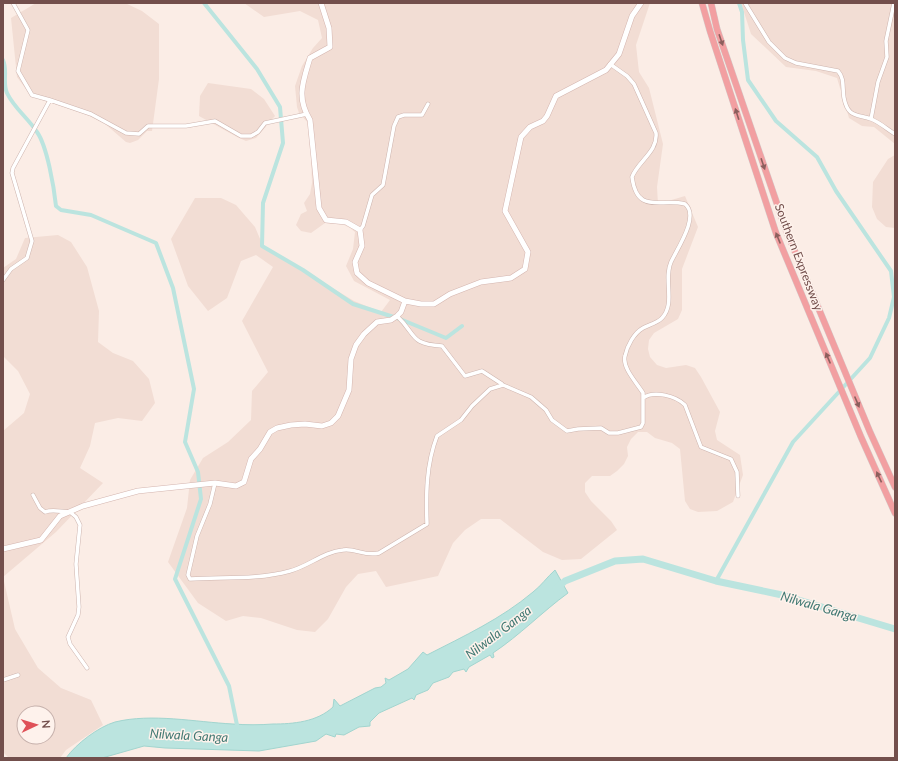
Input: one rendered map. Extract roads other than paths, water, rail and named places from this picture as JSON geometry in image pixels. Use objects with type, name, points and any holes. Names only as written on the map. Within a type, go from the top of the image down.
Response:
[{"type":"highway","name":"Southern Expressway","points":[[702,3],[712,39],[776,233],[861,437],[895,513]]},
{"type":"highway","name":"Southern Expressway","points":[[711,3],[717,29],[786,230],[870,432],[895,487]]},
{"type":"street","points":[[13,3],[28,30],[18,71],[32,95],[91,114],[126,133],[139,134],[148,126],[186,126],[215,122],[240,136],[251,136],[258,132],[265,123],[307,114]]},
{"type":"street","points":[[321,3],[328,28],[330,47],[310,58],[301,92],[310,120],[319,208],[326,220],[346,222],[360,230]]},
{"type":"street","points":[[428,104],[422,115],[404,115],[398,117],[392,133],[383,185],[372,195],[363,226],[360,230],[362,246],[355,262],[357,273],[368,283],[405,301],[422,304],[434,304],[450,294],[481,282],[511,278],[525,269],[528,252],[505,211],[521,137],[530,127],[543,121],[547,116],[556,96],[606,70],[619,54],[632,16],[641,3]]},
{"type":"street","points":[[745,3],[769,42],[785,58],[796,63],[838,72],[843,77],[844,101],[850,112],[856,117],[871,119],[895,134]]},
{"type":"street","points":[[871,119],[878,82],[887,57],[886,41],[894,3]]},
{"type":"street","points":[[396,316],[401,320],[418,342],[428,345],[442,346],[465,376],[482,371],[503,385],[531,397],[546,410],[552,420],[567,431],[578,428],[601,428],[609,433],[618,433],[641,427],[643,424],[643,393],[625,362],[625,353],[638,332],[661,319],[666,311],[669,302],[667,287],[669,269],[685,236],[691,217],[690,208],[685,204],[664,204],[645,201],[638,196],[632,177],[655,145],[656,133],[634,84],[627,76],[610,64]]},
{"type":"street","points":[[3,280],[11,269],[27,258],[32,241],[12,173],[50,100]]},
{"type":"street","points":[[3,549],[41,540],[60,516],[83,506],[138,491],[215,483],[236,486],[244,482],[251,459],[260,449],[270,432],[277,428],[305,424],[322,426],[334,420],[338,416],[349,390],[351,359],[356,346],[364,334],[377,322],[391,320],[401,312],[405,301]]},
{"type":"street","points":[[215,483],[210,504],[197,536],[188,575],[190,579],[268,576],[307,566],[324,554],[344,549],[370,555],[379,553],[427,524],[426,492],[429,466],[437,436],[461,420],[472,406],[490,389],[503,385]]},
{"type":"street","points":[[643,398],[647,395],[658,395],[680,400],[685,405],[700,447],[731,460],[737,472],[738,496]]},
{"type":"street","points":[[33,495],[40,508],[45,512],[53,510],[70,512],[76,517],[80,525],[76,564],[78,615],[68,637],[70,644],[87,668]]},
{"type":"street","points":[[3,680],[18,675]]},
{"type":"water","points":[[555,570],[568,593],[493,653],[494,657],[492,658],[490,655],[469,667],[466,672],[464,669],[453,672],[449,677],[433,683],[428,690],[416,695],[414,700],[412,698],[379,713],[370,722],[370,726],[359,727],[344,735],[336,734],[335,737],[326,734],[316,741],[259,751],[144,746],[102,758],[66,758],[75,747],[95,732],[108,724],[129,719],[159,718],[253,725],[304,721],[320,716],[333,707],[334,699],[340,706],[375,688],[381,687],[386,683],[385,678],[389,680],[408,669],[423,652],[427,655],[508,611],[539,587]]},
{"type":"waterway","points":[[204,3],[257,69],[280,107],[283,143],[263,203],[262,246],[303,270],[353,304],[400,319],[446,338],[462,326]]},
{"type":"waterway","points":[[716,581],[793,442],[870,358],[889,318],[894,297],[891,271],[836,191],[817,157],[776,121],[748,80],[743,40],[742,12],[739,3]]},
{"type":"waterway","points":[[3,60],[7,93],[13,103],[30,122],[41,138],[52,178],[56,206],[61,210],[91,215],[156,243],[173,288],[194,389],[185,442],[198,472],[201,499],[175,579],[229,686],[238,730]]},
{"type":"waterway","name":"Nilwala Ganga","points":[[556,589],[565,581],[615,561],[643,559],[716,581],[782,595],[895,629]]}]
